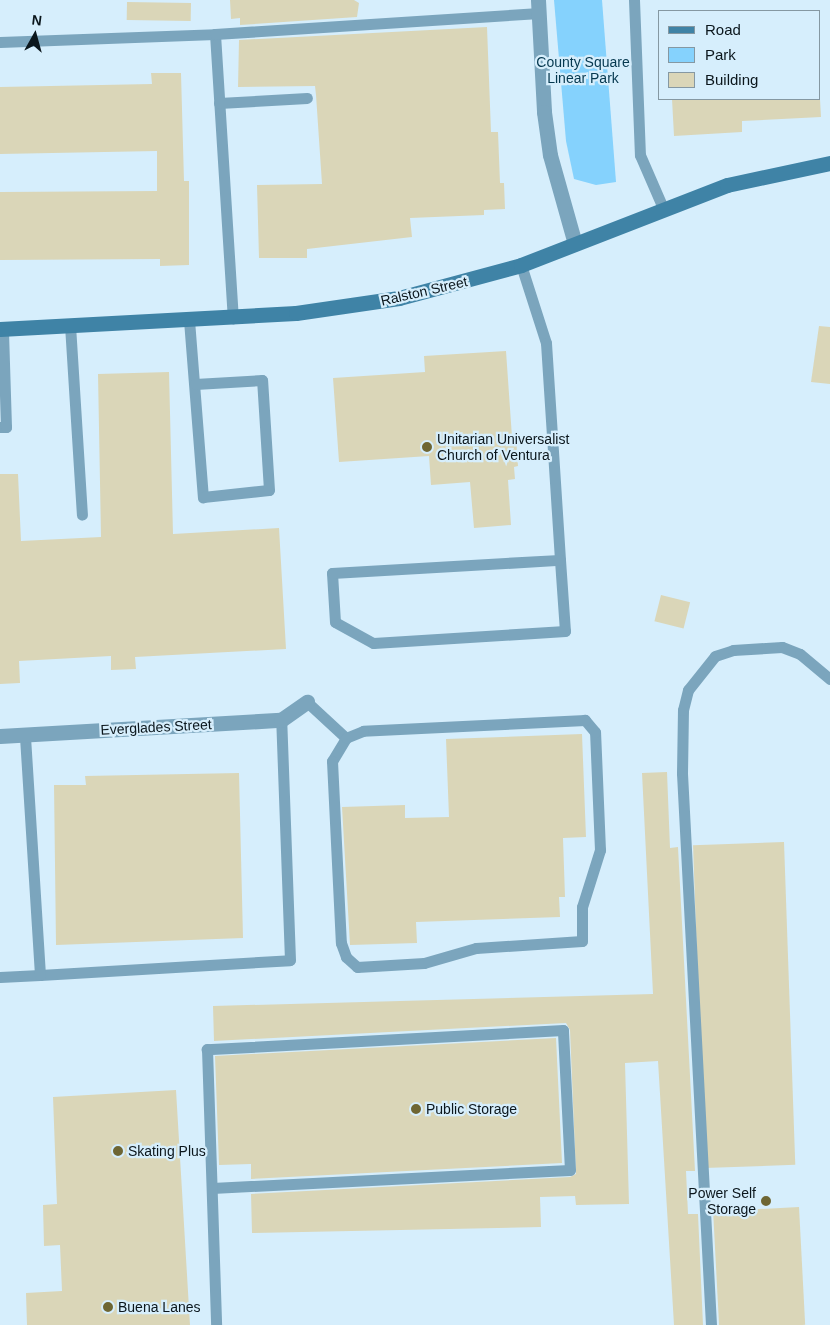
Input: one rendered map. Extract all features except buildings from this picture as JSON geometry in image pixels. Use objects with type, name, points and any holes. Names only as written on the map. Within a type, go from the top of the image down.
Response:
[{"type":"street","points":[[538,6],[544,112],[549,146],[575,244]]},
{"type":"street","name":"Ralston Street","points":[[1,329],[233,318],[320,311],[399,298],[522,265],[663,208],[727,185],[830,163]]},
{"type":"street","points":[[281,720],[307,702]]},
{"type":"street","name":"Everglades Street","points":[[0,736],[281,720]]},
{"type":"lane","points":[[634,0],[640,155],[663,208]]},
{"type":"lane","points":[[0,42],[215,34],[538,6]]},
{"type":"lane","points":[[215,34],[233,318]]},
{"type":"lane","points":[[219,103],[306,98]]},
{"type":"lane","points":[[522,265],[546,343],[565,632],[374,643],[335,622],[332,573],[560,560]]},
{"type":"lane","points":[[190,320],[194,384],[203,497],[270,490],[262,380],[194,384]]},
{"type":"lane","points":[[70,325],[82,515]]},
{"type":"lane","points":[[0,427],[6,427],[1,329]]},
{"type":"lane","points":[[711,1325],[682,773],[683,710],[688,690],[715,656],[733,650],[782,647],[800,654],[830,679]]},
{"type":"lane","points":[[307,702],[346,738]]},
{"type":"lane","points":[[0,978],[290,960],[281,720]]},
{"type":"lane","points":[[585,720],[595,732],[600,850],[582,907],[582,941],[476,948],[424,963],[357,967],[346,957],[341,944],[332,761],[346,738],[363,731],[585,720]]},
{"type":"lane","points":[[25,734],[40,975]]},
{"type":"lane","points":[[212,1188],[570,1170],[563,1030],[207,1049],[216,1325]]},
{"type":"green space","name":"County Square Linear Park","points":[[554,0],[602,0],[616,182],[596,185],[574,179],[566,141]]},
{"type":"place","name":"Unitarian Universalist Church of Ventura","points":[[427,447]]},
{"type":"place","name":"Public Storage","points":[[416,1109]]},
{"type":"place","name":"Skating Plus","points":[[118,1151]]},
{"type":"place","name":"Power Self Storage","points":[[766,1201]]},
{"type":"place","name":"Buena Lanes","points":[[108,1307]]}]
